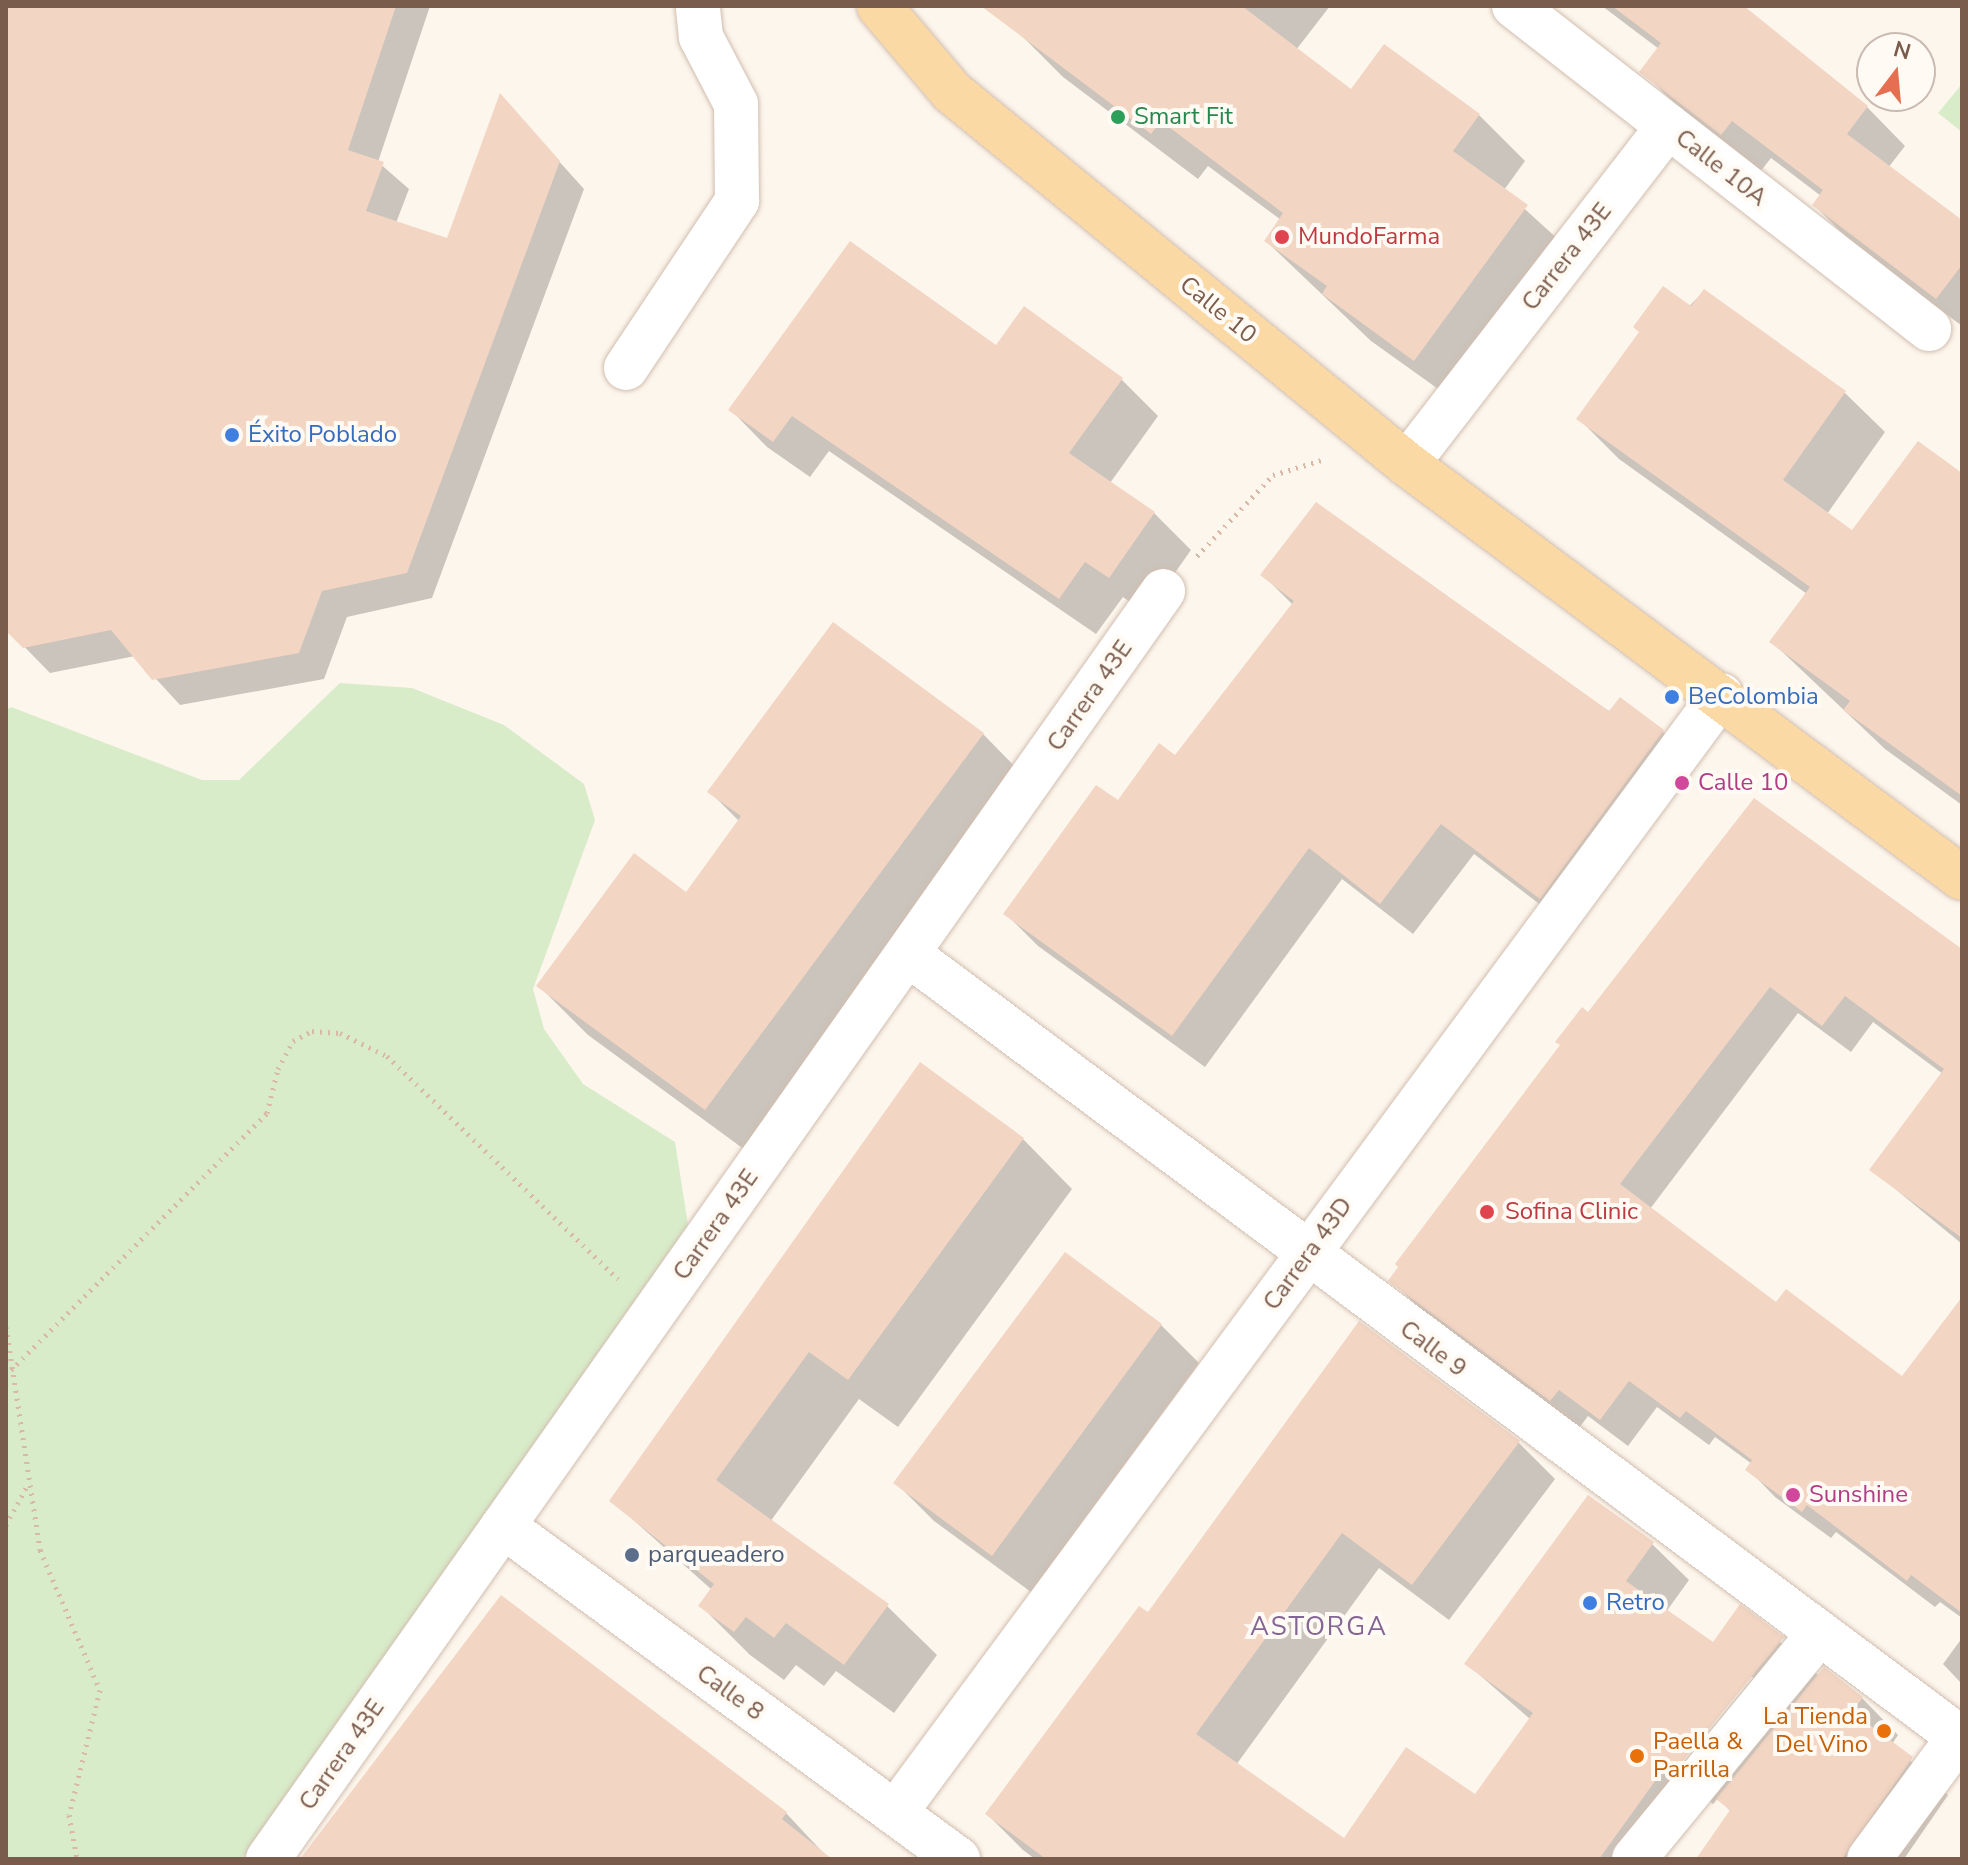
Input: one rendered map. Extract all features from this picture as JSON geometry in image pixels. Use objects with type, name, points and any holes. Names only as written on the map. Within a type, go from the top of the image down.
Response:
[{"type":"main road","name":"Calle 10","points":[[879,6],[952,92],[1407,464],[1721,695],[1962,878]]},
{"type":"street","points":[[626,368],[737,201],[736,104],[701,37],[698,6]]},
{"type":"street","name":"Calle 10A","points":[[1514,6],[1929,329]]},
{"type":"street","name":"Carrera 43E","points":[[1407,464],[1668,126]]},
{"type":"street","name":"Carrera 43E","points":[[268,1859],[1163,591]]},
{"type":"street","name":"Carrera 43D","points":[[895,1813],[1721,695]]},
{"type":"street","name":"Calle 9","points":[[908,954],[1307,1256],[1961,1736]]},
{"type":"street","name":"Calle 8","points":[[503,1526],[958,1859]]},
{"type":"street","points":[[1634,1859],[1819,1634]]},
{"type":"street","points":[[1869,1859],[1961,1736]]},
{"type":"path","points":[[1163,591],[1273,475],[1329,458]]},
{"type":"path","points":[[11,1370],[267,1113],[278,1069],[293,1041],[312,1031],[340,1033],[387,1056],[654,1313]]},
{"type":"path","points":[[6,1327],[40,1550],[100,1690],[69,1815],[77,1859]]},
{"type":"path","points":[[6,1525],[29,1482]]},
{"type":"green space","points":[[1962,84],[1962,132],[1938,113]]},
{"type":"green space","points":[[340,683],[412,688],[504,725],[584,784],[595,820],[533,989],[544,1029],[583,1084],[675,1142],[688,1225],[242,1859],[6,1859],[6,710],[11,707],[202,780],[239,780]]},
{"type":"building","name":"Éxito Poblado","points":[[6,6],[396,6],[348,150],[384,162],[366,211],[447,238],[500,93],[560,161],[407,573],[322,591],[299,653],[152,680],[111,630],[23,648],[6,631]]},
{"type":"building","points":[[981,6],[1242,6],[1351,89],[1384,44],[1480,114],[1453,151],[1528,205],[1414,361],[1322,294],[1327,286],[1264,241],[1283,213],[1161,121],[1151,134]]},
{"type":"building","points":[[1612,6],[1744,6],[1856,96],[1856,112],[1864,112],[1847,134],[1962,220],[1962,265],[1936,299],[1812,205],[1823,190],[1732,121],[1721,135],[1639,72],[1661,43]]},
{"type":"building","points":[[850,241],[996,345],[1024,306],[1123,378],[1069,453],[1155,512],[1109,578],[1085,562],[1059,599],[792,416],[773,442],[728,410]]},
{"type":"building","points":[[1663,286],[1691,306],[1704,289],[1846,391],[1783,480],[1852,530],[1918,441],[1962,473],[1962,796],[1843,710],[1850,701],[1769,642],[1810,587],[1576,419],[1639,332],[1633,327]]},
{"type":"building","points":[[1316,502],[1609,711],[1620,697],[1664,730],[1540,899],[1441,824],[1380,904],[1309,848],[1172,1036],[1003,914],[1096,785],[1118,800],[1159,743],[1175,755],[1294,601],[1260,575]]},
{"type":"building","points":[[833,622],[984,733],[705,1110],[536,986],[634,853],[686,892],[741,816],[707,792]]},
{"type":"building","points":[[1754,798],[1962,949],[1962,1238],[1869,1170],[1944,1069],[1845,996],[1822,1026],[1770,987],[1620,1184],[1776,1302],[1786,1289],[1902,1376],[1962,1297],[1962,1613],[1911,1575],[1907,1581],[1807,1505],[1802,1512],[1745,1470],[1752,1460],[1686,1411],[1680,1418],[1629,1381],[1600,1420],[1559,1390],[1550,1401],[1388,1281],[1398,1267],[1395,1264],[1560,1045],[1555,1042],[1582,1007],[1588,1012]]},
{"type":"building","points":[[920,1062],[1024,1138],[848,1380],[809,1352],[716,1480],[889,1604],[844,1665],[786,1623],[774,1638],[746,1617],[734,1632],[698,1606],[714,1584],[609,1501]]},
{"type":"building","points":[[1065,1252],[1162,1324],[992,1556],[893,1483]]},
{"type":"building","points":[[1359,1321],[1520,1441],[1412,1585],[1342,1533],[1196,1734],[1344,1838],[1406,1747],[1475,1794],[1533,1713],[1464,1664],[1588,1495],[1654,1542],[1626,1581],[1713,1642],[1740,1604],[1784,1637],[1676,1769],[1668,1763],[1599,1859],[1046,1859],[985,1814],[1139,1606],[1148,1612]]},
{"type":"building","points":[[501,1595],[787,1812],[782,1819],[832,1859],[300,1859]]},
{"type":"building","points":[[1824,1667],[1863,1697],[1852,1712],[1913,1757],[1842,1859],[1696,1859],[1730,1810],[1716,1799]]},
{"type":"place","name":"Smart Fit","points":[[1118,117]]},
{"type":"place","name":"MundoFarma","points":[[1282,237]]},
{"type":"place","name":"Éxito Poblado","points":[[232,435]]},
{"type":"place","name":"BeColombia","points":[[1672,697]]},
{"type":"place","name":"Calle 10","points":[[1682,783]]},
{"type":"place","name":"Sofina Clinic","points":[[1487,1212]]},
{"type":"place","name":"Sunshine","points":[[1793,1495]]},
{"type":"place","name":"parqueadero","points":[[632,1555]]},
{"type":"place","name":"Retro","points":[[1590,1603]]},
{"type":"place","name":"La Tienda Del Vino","points":[[1884,1731]]},
{"type":"place","name":"Paella & Parrilla","points":[[1637,1756]]},
{"type":"district","name":"ASTORGA","points":[[1319,1627]]}]
